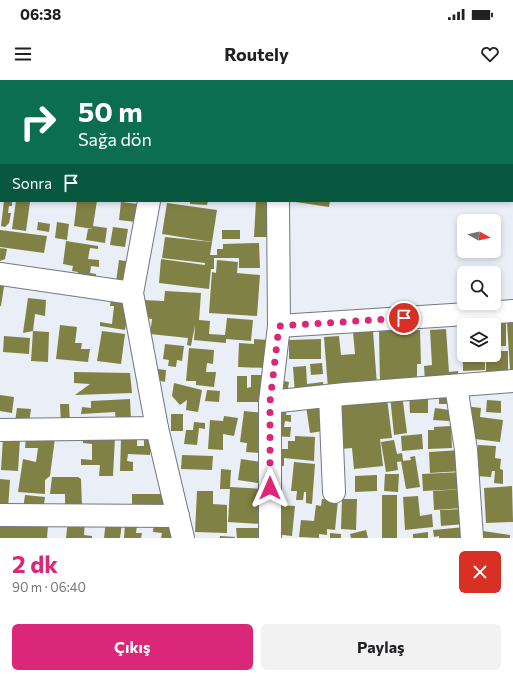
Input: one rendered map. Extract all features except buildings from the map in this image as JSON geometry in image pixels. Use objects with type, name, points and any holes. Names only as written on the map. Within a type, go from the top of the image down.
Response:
[{"type":"street","points":[[149,202],[132,294],[157,428],[183,538]]},
{"type":"street","points":[[270,538],[270,402],[279,326],[278,202]]},
{"type":"street","points":[[0,274],[132,294]]},
{"type":"street","points":[[279,326],[513,311]]},
{"type":"street","points":[[270,402],[513,381]]},
{"type":"street","points":[[456,386],[466,450],[472,538]]},
{"type":"street","points":[[330,396],[334,492]]},
{"type":"street","points":[[0,430],[157,428]]},
{"type":"street","points":[[0,515],[178,516]]},
{"type":"route","points":[[270,488],[270,402],[279,326],[404,318]]}]
